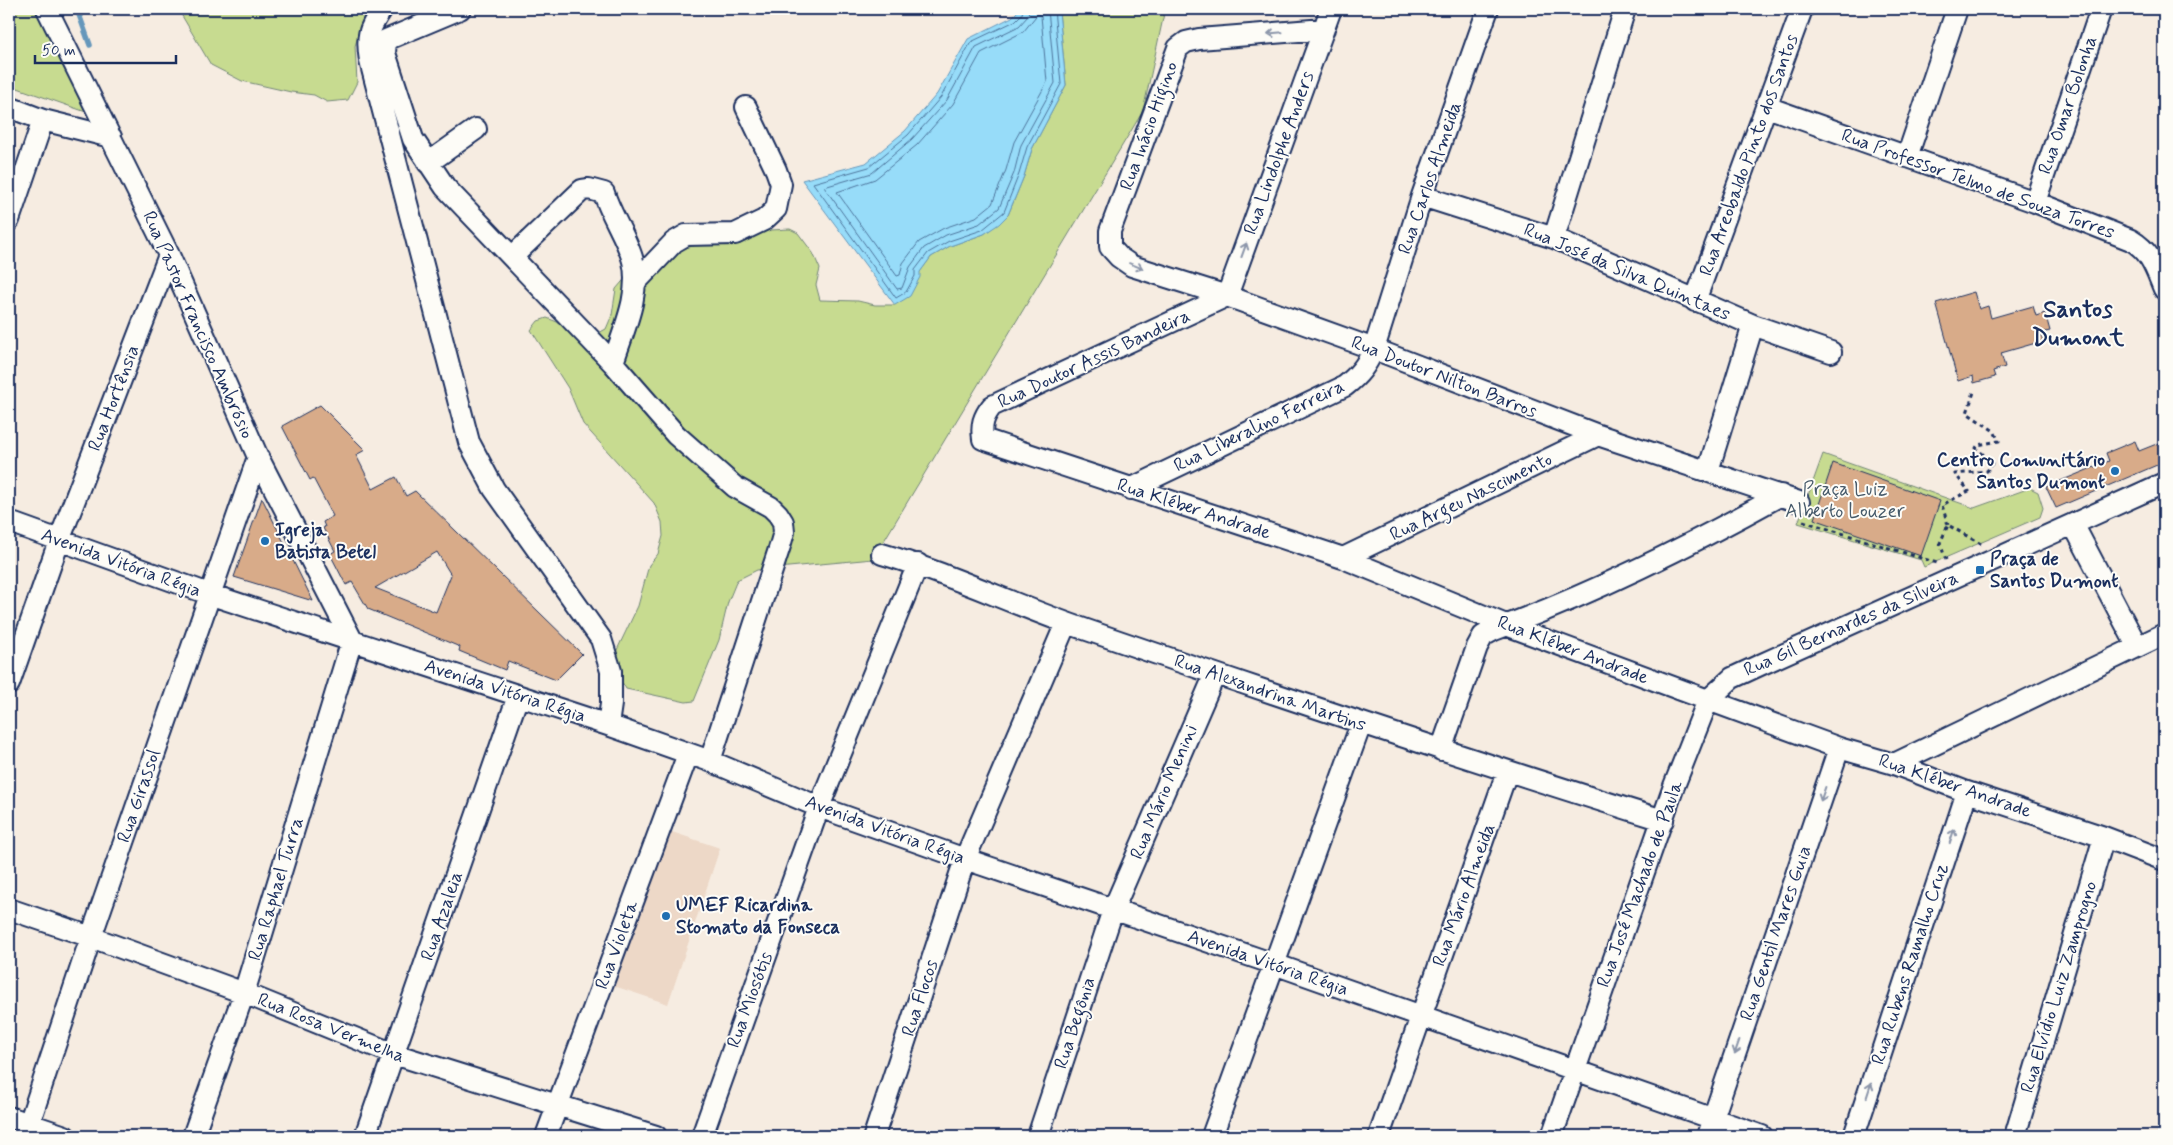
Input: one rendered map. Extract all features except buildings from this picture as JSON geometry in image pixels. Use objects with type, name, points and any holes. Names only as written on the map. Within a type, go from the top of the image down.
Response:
[{"type":"street","name":"Rua Pastor Francisco Ambrósio","points":[[47,9],[169,255],[258,457],[352,640]]},
{"type":"street","points":[[382,9],[370,26],[366,39],[370,61],[469,442],[494,489],[601,639],[611,672],[611,704],[608,725]]},
{"type":"street","points":[[460,9],[386,40],[385,53],[413,139],[428,164],[445,187],[613,363],[676,435],[735,487],[771,506],[783,522],[784,532],[780,546],[710,762]]},
{"type":"street","name":"Rua Lindolphe Anders","points":[[1228,296],[1331,9]]},
{"type":"street","name":"Rua Carlos Almeida","points":[[1374,349],[1422,196],[1488,9]]},
{"type":"street","points":[[1554,238],[1625,9]]},
{"type":"street","name":"Rua Areobaldo Pinto dos Santos","points":[[1695,301],[1802,9]]},
{"type":"street","points":[[1906,157],[1957,9]]},
{"type":"street","name":"Rua Omar Bolonha","points":[[2034,202],[2101,9]]},
{"type":"street","name":"Rua Inácio Higino","points":[[1110,231],[1178,48],[1186,42],[1199,39],[1324,29]]},
{"type":"street","points":[[635,283],[674,242],[686,235],[735,234],[764,220],[776,209],[781,184],[746,106]]},
{"type":"street","points":[[9,107],[43,120],[111,138]]},
{"type":"street","name":"Rua Professor Telmo de Souza Torres","points":[[1766,107],[2034,202],[2131,240],[2150,255],[2164,289]]},
{"type":"street","points":[[9,220],[43,120]]},
{"type":"street","points":[[428,164],[476,129]]},
{"type":"street","points":[[512,257],[554,219],[582,190],[589,189],[604,193],[633,260],[635,283],[632,302],[613,363]]},
{"type":"street","name":"Rua José da Silva Quintaes","points":[[1422,196],[1554,238],[1753,325],[1831,352]]},
{"type":"street","name":"Rua Doutor Nilton Barros","points":[[1110,231],[1110,247],[1119,257],[1132,266],[1228,296],[1374,349],[1598,436],[1790,499]]},
{"type":"street","name":"Rua Hortênsia","points":[[9,684],[59,541],[169,255]]},
{"type":"street","name":"Rua Doutor Assis Bandeira","points":[[983,439],[981,427],[985,414],[992,406],[1228,296]]},
{"type":"street","points":[[1708,471],[1753,325]]},
{"type":"street","name":"Rua Liberalino Ferreira","points":[[1130,489],[1344,386],[1359,376],[1374,349]]},
{"type":"street","name":"Rua Argeu Nascimento","points":[[1343,558],[1598,436]]},
{"type":"street","name":"Rua Kléber Andrade","points":[[983,439],[1343,558],[1506,625],[1838,748],[1894,764],[1967,792],[2104,837],[2164,860]]},
{"type":"street","name":"Rua Girassol","points":[[27,1130],[91,937],[258,457]]},
{"type":"street","name":"Rua Gil Bernardes da Silveira","points":[[1708,700],[1732,678],[2164,483]]},
{"type":"street","points":[[1441,750],[1477,647],[1483,636],[1614,581],[1734,522],[1790,499]]},
{"type":"street","name":"Avenida Vitória Régia","points":[[9,522],[209,594],[608,725],[710,762],[819,806],[966,859],[1575,1069],[1710,1127],[1762,1136]]},
{"type":"street","points":[[2074,524],[2137,646]]},
{"type":"street","name":"Rua Alexandrina Martins","points":[[882,554],[918,564],[1066,622],[1361,724],[1663,820]]},
{"type":"street","name":"Rua Miosótis","points":[[702,1136],[819,806],[918,564]]},
{"type":"street","name":"Rua Flocos","points":[[874,1136],[966,859],[1066,622]]},
{"type":"street","points":[[1894,764],[2164,634]]},
{"type":"street","name":"Rua Raphael Turra","points":[[193,1136],[244,993],[352,640]]},
{"type":"street","name":"Rua Mário Menini","points":[[1113,910],[1215,674]]},
{"type":"street","name":"Rua Azaleia","points":[[365,1136],[518,696]]},
{"type":"street","name":"Rua José Machado de Paula","points":[[1552,1136],[1663,820],[1708,700]]},
{"type":"street","points":[[1212,1136],[1361,724]]},
{"type":"street","name":"Rua Gentil Mares Guia","points":[[1710,1127],[1838,748]]},
{"type":"street","name":"Rua Violeta","points":[[546,1136],[688,754]]},
{"type":"street","name":"Rua Mário Almeida","points":[[1379,1136],[1508,772]]},
{"type":"street","name":"Rua Rubens Ramalho Cruz","points":[[1854,1136],[1967,792]]},
{"type":"street","name":"Rua Elvídio Luiz Zamprogno","points":[[2015,1136],[2104,837]]},
{"type":"street","name":"Rua Rosa Vermelha","points":[[9,910],[91,937],[244,993],[394,1054],[656,1136]]},
{"type":"street","name":"Rua Begônia","points":[[1038,1136],[1113,910]]},
{"type":"street","points":[[9,1117],[27,1130],[65,1136]]},
{"type":"path","points":[[1946,561],[1940,543],[1948,525],[1942,505],[1969,491],[1956,474],[1987,471],[1993,463],[1976,448],[1978,445],[1999,441],[1994,431],[1967,413],[1975,389]]},
{"type":"path","points":[[1790,499],[1793,518],[1939,564],[1956,557]]},
{"type":"path","points":[[1948,525],[1983,545],[1974,549]]},
{"type":"shaded area","name":"UMEF Ricardina Stomato da Fonseca","points":[[663,829],[720,848],[668,1004],[611,985]]},
{"type":"green space","points":[[9,9],[35,9],[86,112],[9,85]]},
{"type":"green space","points":[[178,9],[366,9],[355,46],[357,82],[348,100],[327,102],[314,95],[242,81],[211,65]]},
{"type":"green space","points":[[1057,9],[1165,9],[1143,111],[873,559],[757,570],[737,580],[728,602],[719,640],[694,701],[686,702],[626,689],[616,672],[616,652],[638,606],[649,565],[658,554],[663,536],[662,522],[654,503],[583,424],[568,388],[531,330],[538,321],[547,318],[593,336],[606,329],[612,315],[616,289],[640,261],[707,242],[771,230],[790,229],[798,233],[813,253],[820,269],[816,285],[820,300],[858,301],[875,305],[895,305],[931,257],[950,246],[984,234],[1008,215],[1024,176],[1032,149],[1066,85],[1059,11]]},
{"type":"green space","name":"Praça Luiz Alberto Louzer","points":[[1823,454],[1974,508],[2030,488],[2038,492],[2043,508],[2040,517],[1924,567],[1921,560],[1798,523]]},
{"type":"water","points":[[1020,9],[1057,9],[1059,11],[1066,85],[1032,149],[1024,176],[1008,215],[984,234],[950,246],[931,257],[920,272],[920,277],[910,296],[895,305],[802,180],[866,163],[905,131],[937,94],[968,39],[1012,17]]},
{"type":"waterway","points":[[77,9],[90,45]]},
{"type":"place","name":"Centro Comunitário Santos Dumont","points":[[2115,471]]},
{"type":"place","name":"Igreja Batista Betel","points":[[265,541]]},
{"type":"place","name":"Praça de Santos Dumont","points":[[1980,570]]},
{"type":"place","name":"UMEF Ricardina Stomato da Fonseca","points":[[666,916]]},
{"type":"district","name":"Santos Dumont","points":[[2078,324]]}]
